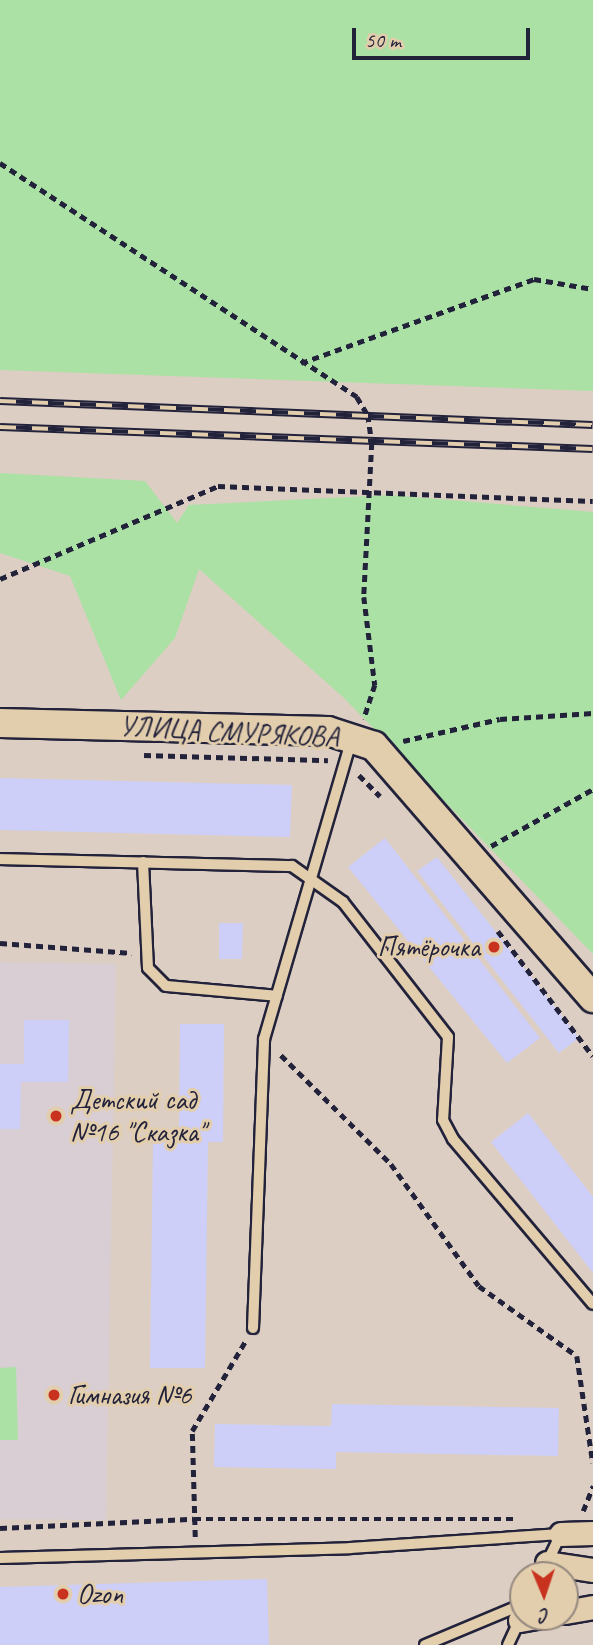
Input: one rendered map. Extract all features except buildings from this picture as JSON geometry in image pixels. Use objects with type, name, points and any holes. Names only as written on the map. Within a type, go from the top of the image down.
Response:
[{"type":"street","name":"УЛИЦА СМУРЯКОВА","points":[[0,723],[328,731],[361,741],[593,998]]},
{"type":"street","points":[[561,1534],[593,1533]]},
{"type":"lane","points":[[253,1328],[264,1039],[312,879],[361,741]]},
{"type":"lane","points":[[0,859],[292,866],[343,902],[448,1037],[443,1120],[453,1139],[593,1304]]},
{"type":"lane","points":[[143,862],[148,968],[166,985],[277,996]]},
{"type":"lane","points":[[0,1558],[351,1548],[561,1534],[548,1561]]},
{"type":"lane","points":[[425,1645],[509,1618]]},
{"type":"path","points":[[0,163],[300,363],[357,397],[368,415],[372,443],[366,490],[364,597],[375,685],[361,741],[500,719],[593,713]]},
{"type":"path","points":[[300,363],[534,278],[593,289]]},
{"type":"path","points":[[0,579],[218,486],[593,501]]},
{"type":"path","points":[[488,848],[593,789]]},
{"type":"path","points":[[0,943],[147,954]]},
{"type":"path","points":[[264,1039],[391,1164],[479,1286],[578,1356],[593,1464]]},
{"type":"path","points":[[195,1552],[192,1431],[253,1328]]},
{"type":"path","points":[[0,1528],[194,1519],[518,1521]]},
{"type":"shaded area","points":[[0,962],[116,964],[106,1520],[0,1519]]},
{"type":"green space","points":[[0,0],[593,0],[593,391],[0,370]]},
{"type":"green space","points":[[0,473],[145,481],[177,523],[189,505],[390,495],[593,512],[593,954],[344,698],[199,569],[175,638],[121,700],[70,576],[0,553]]},
{"type":"green space","points":[[16,1367],[18,1440],[0,1440],[0,1368]]},
{"type":"railway","points":[[0,401],[593,425]]},
{"type":"railway","points":[[0,427],[593,449]]},
{"type":"place","name":"Пятёрочка","points":[[494,947]]},
{"type":"place","name":"Детский сад №16 \"Сказка\"","points":[[56,1116]]},
{"type":"place","name":"Гимназия №6","points":[[54,1395]]},
{"type":"place","name":"Ozon","points":[[63,1594]]}]
